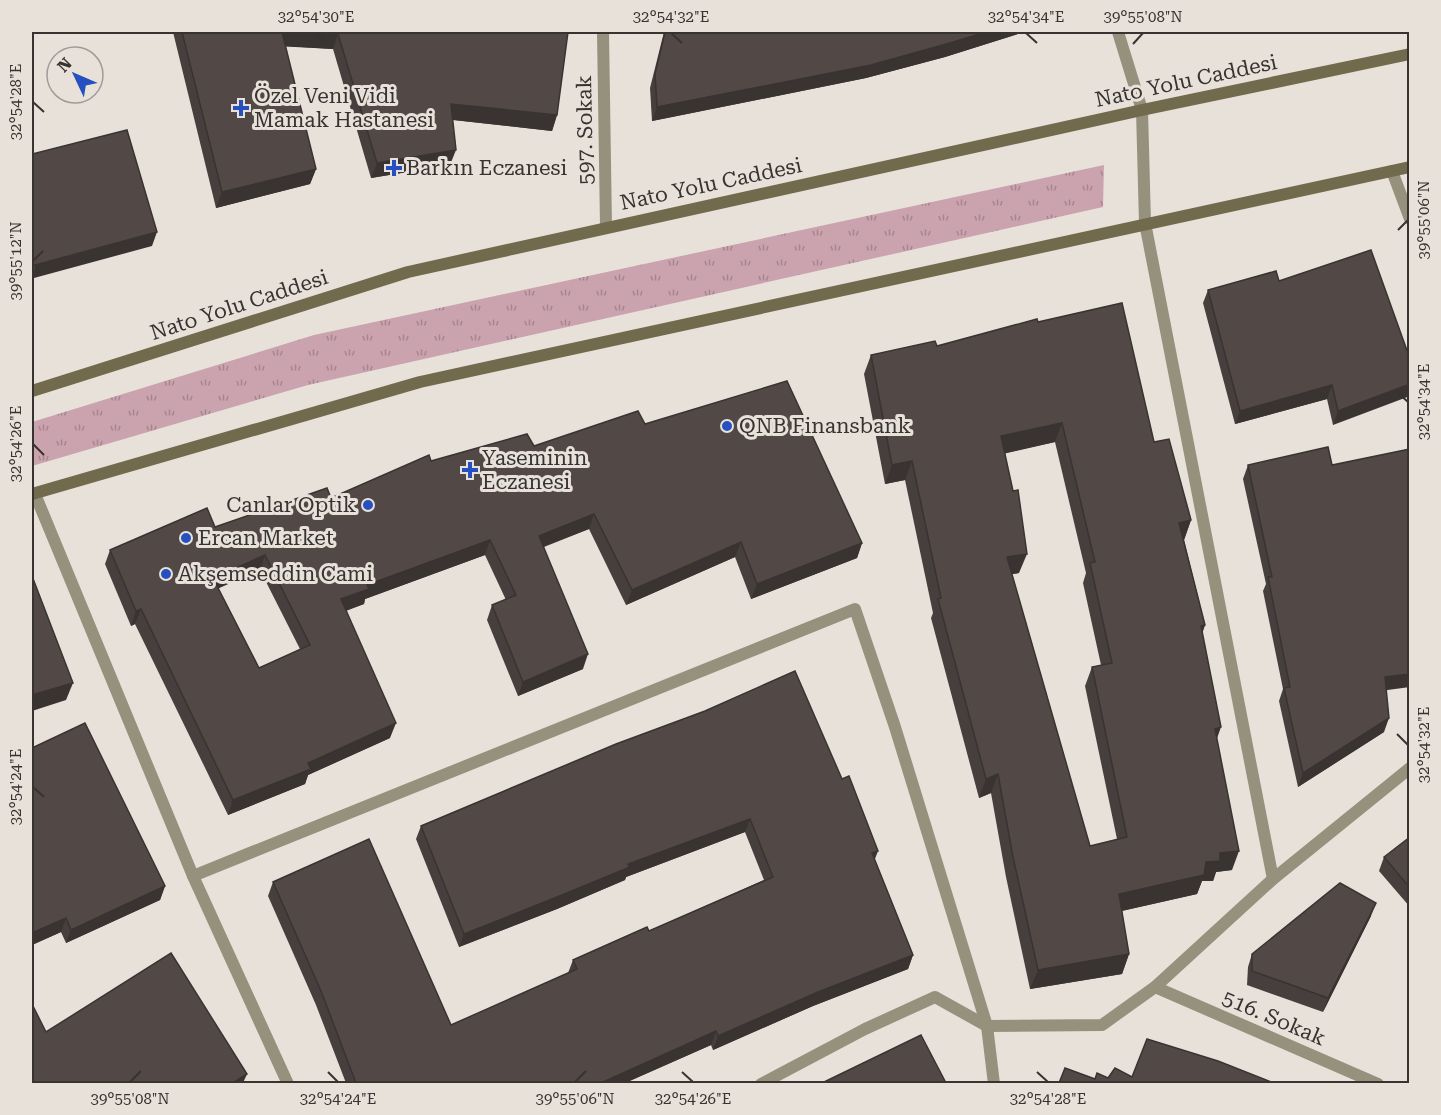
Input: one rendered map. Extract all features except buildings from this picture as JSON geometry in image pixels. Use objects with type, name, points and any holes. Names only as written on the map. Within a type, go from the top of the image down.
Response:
[{"type":"main road","name":"Nato Yolu Caddesi","points":[[32,391],[408,272],[1142,110],[1410,54]]},
{"type":"main road","points":[[33,494],[420,382],[1410,167]]},
{"type":"street","name":"597. Sokak","points":[[603,32],[606,227]]},
{"type":"street","points":[[1118,32],[1142,110],[1145,223],[1273,879]]},
{"type":"street","points":[[1392,171],[1410,219]]},
{"type":"street","points":[[33,494],[193,876],[288,1083]]},
{"type":"street","points":[[193,876],[855,609],[895,727],[987,1026],[994,1083]]},
{"type":"street","points":[[760,1083],[865,1029],[935,997],[987,1026],[1102,1025],[1155,987],[1273,879],[1410,768]]},
{"type":"street","name":"516. Sokak","points":[[1155,987],[1378,1083]]},
{"type":"green space","points":[[1104,165],[1103,207],[308,385],[32,466],[32,422],[314,335]]},
{"type":"place","name":"Özel Veni Vidi Mamak Hastanesi","points":[[241,108]]},
{"type":"place","name":"Barkın Eczanesi","points":[[394,168]]},
{"type":"place","name":"QNB Finansbank","points":[[727,426]]},
{"type":"place","name":"Yaseminin Eczanesi","points":[[470,470]]},
{"type":"place","name":"Canlar Optik","points":[[368,505]]},
{"type":"place","name":"Ercan Market","points":[[186,538]]},
{"type":"place","name":"Akşemseddin Cami","points":[[166,574]]}]
